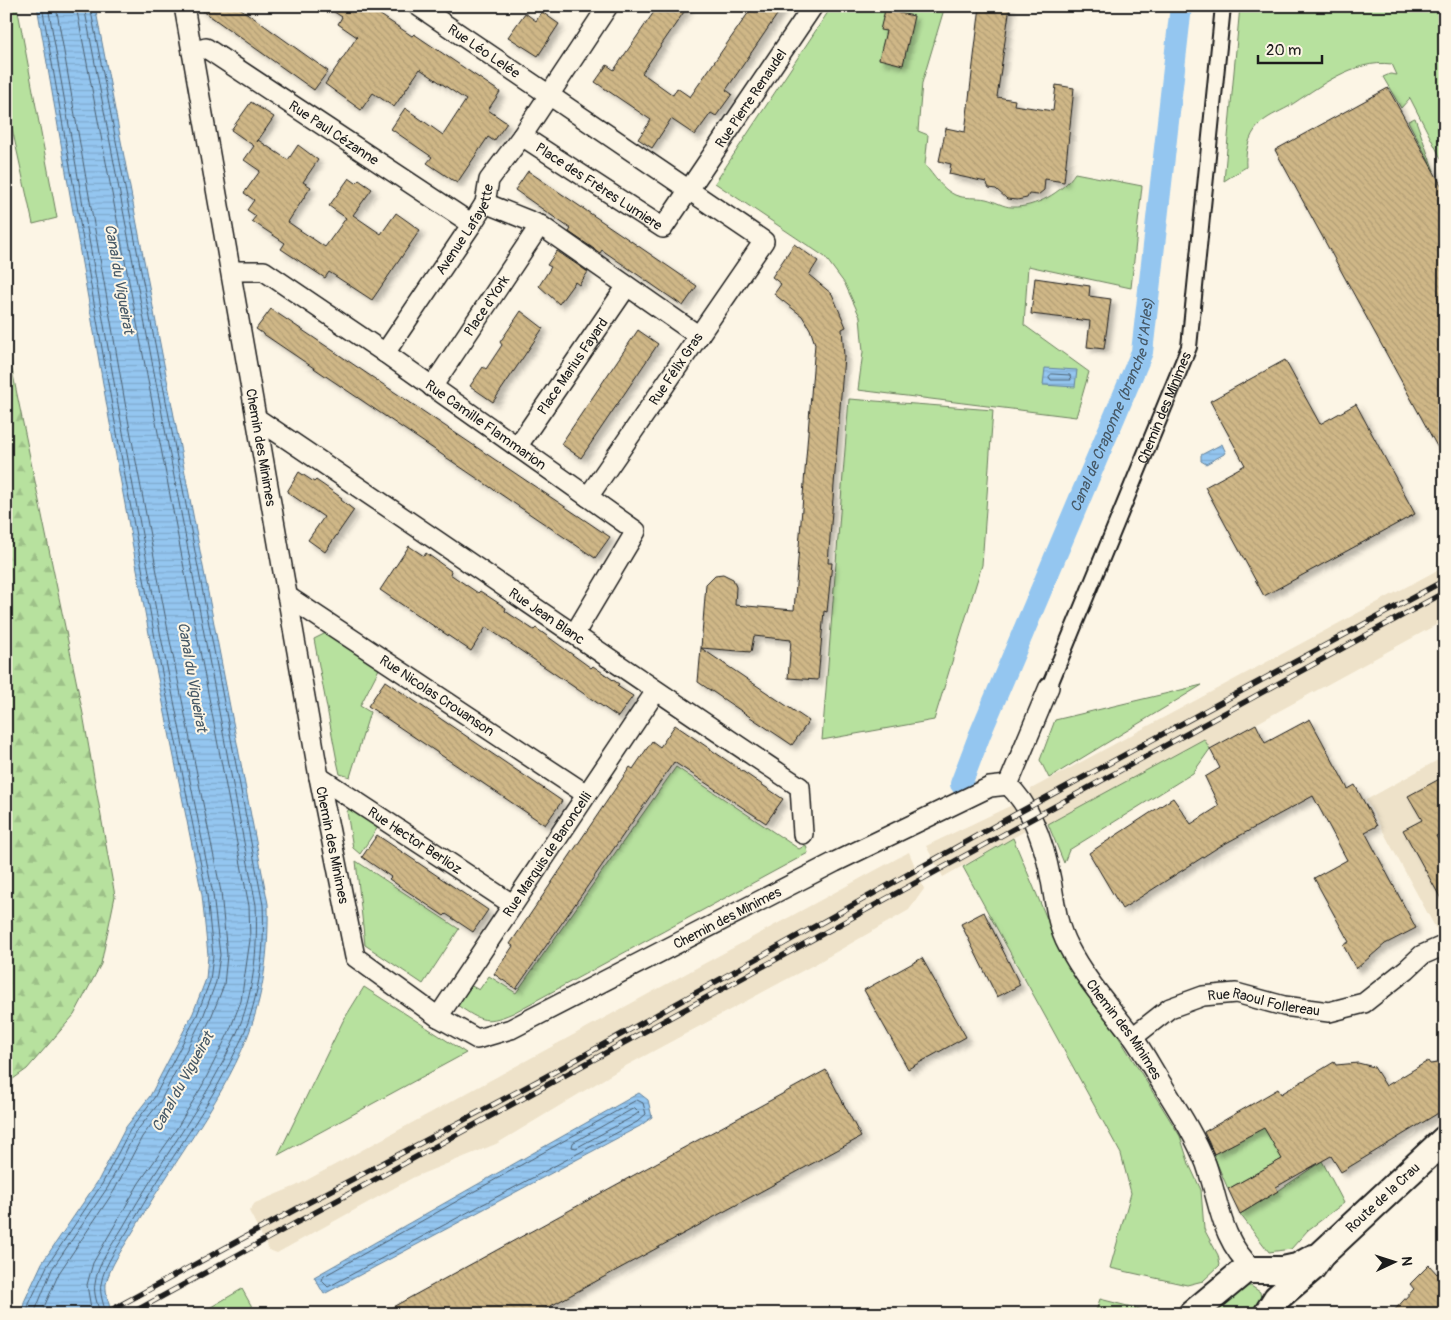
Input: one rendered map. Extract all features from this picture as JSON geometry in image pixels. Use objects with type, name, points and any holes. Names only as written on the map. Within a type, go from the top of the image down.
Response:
[{"type":"main road","name":"Route de la Crau","points":[[1272,1306],[1312,1268],[1321,1255],[1445,1139]]},
{"type":"main road","name":"Route de la Crau","points":[[1192,1314],[1239,1274],[1258,1270],[1297,1267],[1321,1255]]},
{"type":"main road","name":"Route de la Crau","points":[[1258,1270],[1272,1277],[1276,1287],[1272,1306]]},
{"type":"street","name":"Chemin des Minimes","points":[[184,6],[232,270],[319,777],[354,957],[438,1016],[477,1039],[511,1029],[834,862],[990,787],[1008,785],[1017,793],[1040,837],[1051,879],[1057,918],[1068,946],[1108,1006],[1133,1038],[1191,1132],[1205,1162],[1224,1228],[1233,1247],[1258,1270]]},
{"type":"street","name":"Rue Léo Lelée","points":[[418,6],[764,240]]},
{"type":"street","name":"Avenue Lafayette","points":[[385,352],[485,203],[490,180],[550,95],[608,6]]},
{"type":"street","name":"Rue Pierre Renaudel","points":[[689,190],[813,6]]},
{"type":"street","name":"Chemin des Minimes","points":[[1008,785],[1189,347],[1223,6]]},
{"type":"street","name":"Rue Paul Cézanne","points":[[192,52],[206,48],[472,224]]},
{"type":"street","name":"Place des Frères Lumiere","points":[[522,136],[663,228],[689,190]]},
{"type":"street","points":[[485,203],[540,225],[699,336]]},
{"type":"street","name":"Place d'York","points":[[432,387],[540,225]]},
{"type":"street","name":"Rue Félix Gras","points":[[588,497],[764,240]]},
{"type":"street","name":"Rue Camille Flammarion","points":[[232,270],[264,271],[385,352],[636,531],[575,633]]},
{"type":"street","name":"Place Marius Fayard","points":[[516,446],[627,286]]},
{"type":"street","name":"Rue Jean Blanc","points":[[256,418],[800,787],[803,834]]},
{"type":"street","name":"Rue Nicolas Crouanson","points":[[287,596],[586,794]]},
{"type":"street","name":"Rue Marquis de Baroncelli","points":[[438,1016],[656,691]]},
{"type":"street","name":"Rue Hector Berlioz","points":[[319,777],[512,904]]},
{"type":"street","name":"Rue Raoul Follereau","points":[[1133,1038],[1170,1008],[1203,996],[1236,992],[1284,1006],[1328,1012],[1364,1003],[1422,955],[1445,945]]},
{"type":"shaded area","points":[[1445,566],[1445,620],[1210,749],[1204,739],[1048,824],[1044,822],[1030,795],[1031,789]]},
{"type":"shaded area","points":[[1445,756],[1445,934],[1440,936],[1366,800]]},
{"type":"shaded area","points":[[1012,805],[1025,831],[943,877],[926,846]]},
{"type":"shaded area","points":[[909,852],[924,889],[909,910],[817,963],[622,1068],[496,1144],[414,1177],[277,1253],[269,1250],[249,1211],[255,1203],[296,1186]]},
{"type":"green space","points":[[6,6],[17,6],[57,218],[33,224],[6,101]]},
{"type":"green space","points":[[832,6],[945,6],[922,83],[918,131],[928,135],[925,165],[950,192],[959,196],[986,199],[1005,206],[1021,207],[1048,198],[1070,180],[1075,173],[1142,186],[1131,288],[1028,266],[1024,325],[1089,372],[1076,417],[858,390],[863,352],[860,317],[845,284],[825,257],[715,183]]},
{"type":"green space","points":[[1240,6],[1445,6],[1445,166],[1410,98],[1401,108],[1383,77],[1390,74],[1397,75],[1392,64],[1378,64],[1350,70],[1337,76],[1262,122],[1255,129],[1250,139],[1246,156],[1246,167],[1224,181]]},
{"type":"green space","points":[[1415,118],[1434,171],[1408,121]]},
{"type":"green space","points":[[6,341],[83,714],[115,896],[101,964],[74,1015],[27,1069],[6,1084]]},
{"type":"green space","points":[[849,399],[993,410],[982,565],[934,720],[822,740]]},
{"type":"green space","points":[[328,632],[379,669],[360,706],[370,712],[350,777],[340,774],[314,639]]},
{"type":"green space","points":[[1202,685],[1049,778],[1040,760],[1055,720]]},
{"type":"green space","points":[[1204,739],[1210,749],[1193,773],[1069,850],[1064,863],[1048,824]]},
{"type":"green space","points":[[676,767],[799,849],[806,845],[808,853],[513,1013],[495,1019],[482,1019],[454,1003],[468,984],[479,990],[489,976],[516,993]]},
{"type":"green space","points":[[350,807],[378,827],[360,854],[353,848],[347,812]]},
{"type":"green space","points":[[1013,838],[1050,926],[1180,1136],[1189,1164],[1201,1190],[1204,1229],[1218,1255],[1220,1265],[1203,1281],[1187,1285],[1110,1268],[1131,1193],[1121,1154],[963,867]]},
{"type":"green space","points":[[356,861],[459,929],[423,984],[365,945]]},
{"type":"green space","points":[[364,987],[466,1053],[278,1155],[343,1021]]},
{"type":"green space","points":[[1282,1118],[1282,1159],[1228,1189],[1213,1154]]},
{"type":"green space","points":[[1322,1161],[1344,1203],[1308,1230],[1291,1249],[1269,1252],[1240,1214]]},
{"type":"green space","points":[[1239,1286],[1251,1286],[1260,1292],[1261,1299],[1250,1314],[1209,1314]]},
{"type":"green space","points":[[242,1289],[256,1314],[199,1314]]},
{"type":"green space","points":[[1100,1299],[1147,1311],[1148,1314],[1095,1314]]},
{"type":"water","name":"Canal du Vigueirat","points":[[37,6],[95,6],[268,904],[268,938],[264,972],[258,1005],[247,1038],[223,1088],[114,1263],[106,1284],[111,1314],[23,1312],[24,1302],[42,1263],[98,1181],[126,1127],[150,1096],[193,1013],[206,979],[208,955],[202,895],[150,639],[109,418]]},
{"type":"water","points":[[1045,368],[1077,370],[1075,387],[1043,385]]},
{"type":"water","points":[[1222,444],[1226,453],[1206,464],[1201,461],[1201,455]]},
{"type":"water","points":[[639,1093],[648,1100],[652,1117],[640,1126],[324,1294],[314,1277]]},
{"type":"building","points":[[196,6],[237,6],[328,71],[314,90]]},
{"type":"building","points":[[325,6],[367,6],[412,36],[414,34],[500,92],[488,110],[507,123],[494,141],[488,137],[457,183],[427,163],[432,157],[391,129],[405,108],[443,135],[466,100],[420,69],[394,107],[373,93],[361,110],[325,84],[357,37],[338,24],[342,17]]},
{"type":"building","points":[[658,6],[688,6],[642,73],[673,95],[677,88],[690,97],[753,6],[783,6],[726,90],[732,94],[716,116],[711,113],[695,135],[671,119],[652,148],[638,139],[651,120],[595,82],[607,65],[614,70]]},
{"type":"building","points":[[980,6],[1010,6],[997,97],[1015,100],[1014,105],[1053,111],[1056,85],[1074,88],[1064,182],[1045,179],[1044,190],[1038,195],[1029,194],[1027,198],[1017,200],[1007,199],[996,189],[989,188],[986,182],[949,174],[951,164],[939,161],[946,128],[965,132]]},
{"type":"building","points":[[885,10],[914,16],[903,65],[879,59],[886,31],[880,30]]},
{"type":"building","points":[[542,12],[559,24],[538,56],[508,37],[525,13],[536,21]]},
{"type":"building","points":[[1388,88],[1445,192],[1445,461],[1275,150]]},
{"type":"building","points":[[251,102],[274,117],[258,140],[288,160],[298,145],[318,160],[303,182],[311,187],[288,222],[325,247],[346,218],[329,206],[349,178],[356,183],[359,180],[372,189],[353,215],[381,234],[396,213],[420,230],[372,300],[329,272],[325,278],[281,249],[285,243],[252,221],[256,216],[247,210],[254,200],[244,193],[260,171],[244,160],[254,146],[231,130]]},
{"type":"building","points":[[528,171],[697,286],[683,306],[602,250],[600,253],[569,232],[571,229],[515,190]]},
{"type":"building","points":[[794,244],[818,261],[809,275],[832,294],[846,327],[842,329],[844,356],[828,563],[832,563],[827,612],[824,611],[818,680],[788,678],[791,640],[754,636],[751,652],[701,648],[706,584],[715,575],[723,574],[733,579],[736,587],[735,605],[794,610],[815,344],[810,329],[802,316],[774,294],[781,284],[772,277]]},
{"type":"building","points":[[557,251],[588,272],[579,285],[575,282],[559,304],[539,286],[551,267],[547,265]]},
{"type":"building","points":[[1035,278],[1090,286],[1089,296],[1111,299],[1104,349],[1087,347],[1090,321],[1031,314]]},
{"type":"building","points":[[271,309],[610,537],[595,558],[256,329]]},
{"type":"building","points":[[521,311],[543,328],[493,402],[470,386],[483,367],[486,369],[502,345],[500,342]]},
{"type":"building","points":[[638,330],[658,344],[581,458],[561,444]]},
{"type":"building","points":[[1285,360],[1320,424],[1356,404],[1415,514],[1264,596],[1205,487],[1245,465],[1210,401]]},
{"type":"building","points":[[299,472],[314,482],[316,480],[342,498],[341,500],[354,510],[325,552],[308,540],[324,517],[287,492]]},
{"type":"building","points":[[409,546],[424,556],[426,553],[451,571],[450,574],[478,593],[480,591],[506,608],[505,611],[534,630],[536,628],[591,668],[593,666],[619,684],[617,686],[633,696],[618,717],[486,627],[471,651],[380,590]]},
{"type":"building","points":[[701,648],[809,721],[792,745],[698,682]]},
{"type":"building","points":[[385,681],[562,801],[545,825],[368,706]]},
{"type":"building","points":[[1310,719],[1348,789],[1355,785],[1377,826],[1365,832],[1416,928],[1385,944],[1356,969],[1343,945],[1349,942],[1314,878],[1347,860],[1313,796],[1217,848],[1122,909],[1089,853],[1173,798],[1191,824],[1219,806],[1205,777],[1220,768],[1210,749],[1256,724],[1265,743]]},
{"type":"building","points":[[675,725],[783,799],[766,823],[674,762],[516,989],[494,974],[513,946],[510,944],[630,767],[633,769],[652,741],[660,747]]},
{"type":"building","points":[[1445,776],[1445,831],[1436,836],[1445,853],[1445,906],[1403,830],[1422,820],[1408,796]]},
{"type":"building","points":[[377,835],[488,910],[473,932],[446,914],[444,916],[389,879],[391,877],[362,857]]},
{"type":"building","points":[[984,912],[1020,985],[997,997],[961,924]]},
{"type":"building","points":[[922,958],[966,1037],[908,1069],[864,990]]},
{"type":"building","points":[[1428,1061],[1430,1064],[1445,1062],[1445,1109],[1341,1172],[1331,1156],[1276,1187],[1278,1191],[1240,1214],[1228,1189],[1282,1159],[1264,1128],[1214,1154],[1204,1132],[1278,1089],[1281,1094],[1334,1062],[1336,1065],[1358,1063],[1374,1067],[1386,1086]]},
{"type":"building","points":[[826,1070],[861,1137],[536,1314],[380,1314]]},
{"type":"building","points":[[1429,1265],[1437,1274],[1445,1267],[1445,1309],[1439,1314],[1391,1314],[1414,1289],[1410,1284]]},
{"type":"waterway","name":"Canal de Craponne (branche d'Arles)","points":[[961,784],[980,734],[1142,352],[1181,6]]},
{"type":"railway","points":[[104,1314],[545,1077],[1016,814],[1445,580]]},
{"type":"railway","points":[[130,1314],[1445,592]]}]
